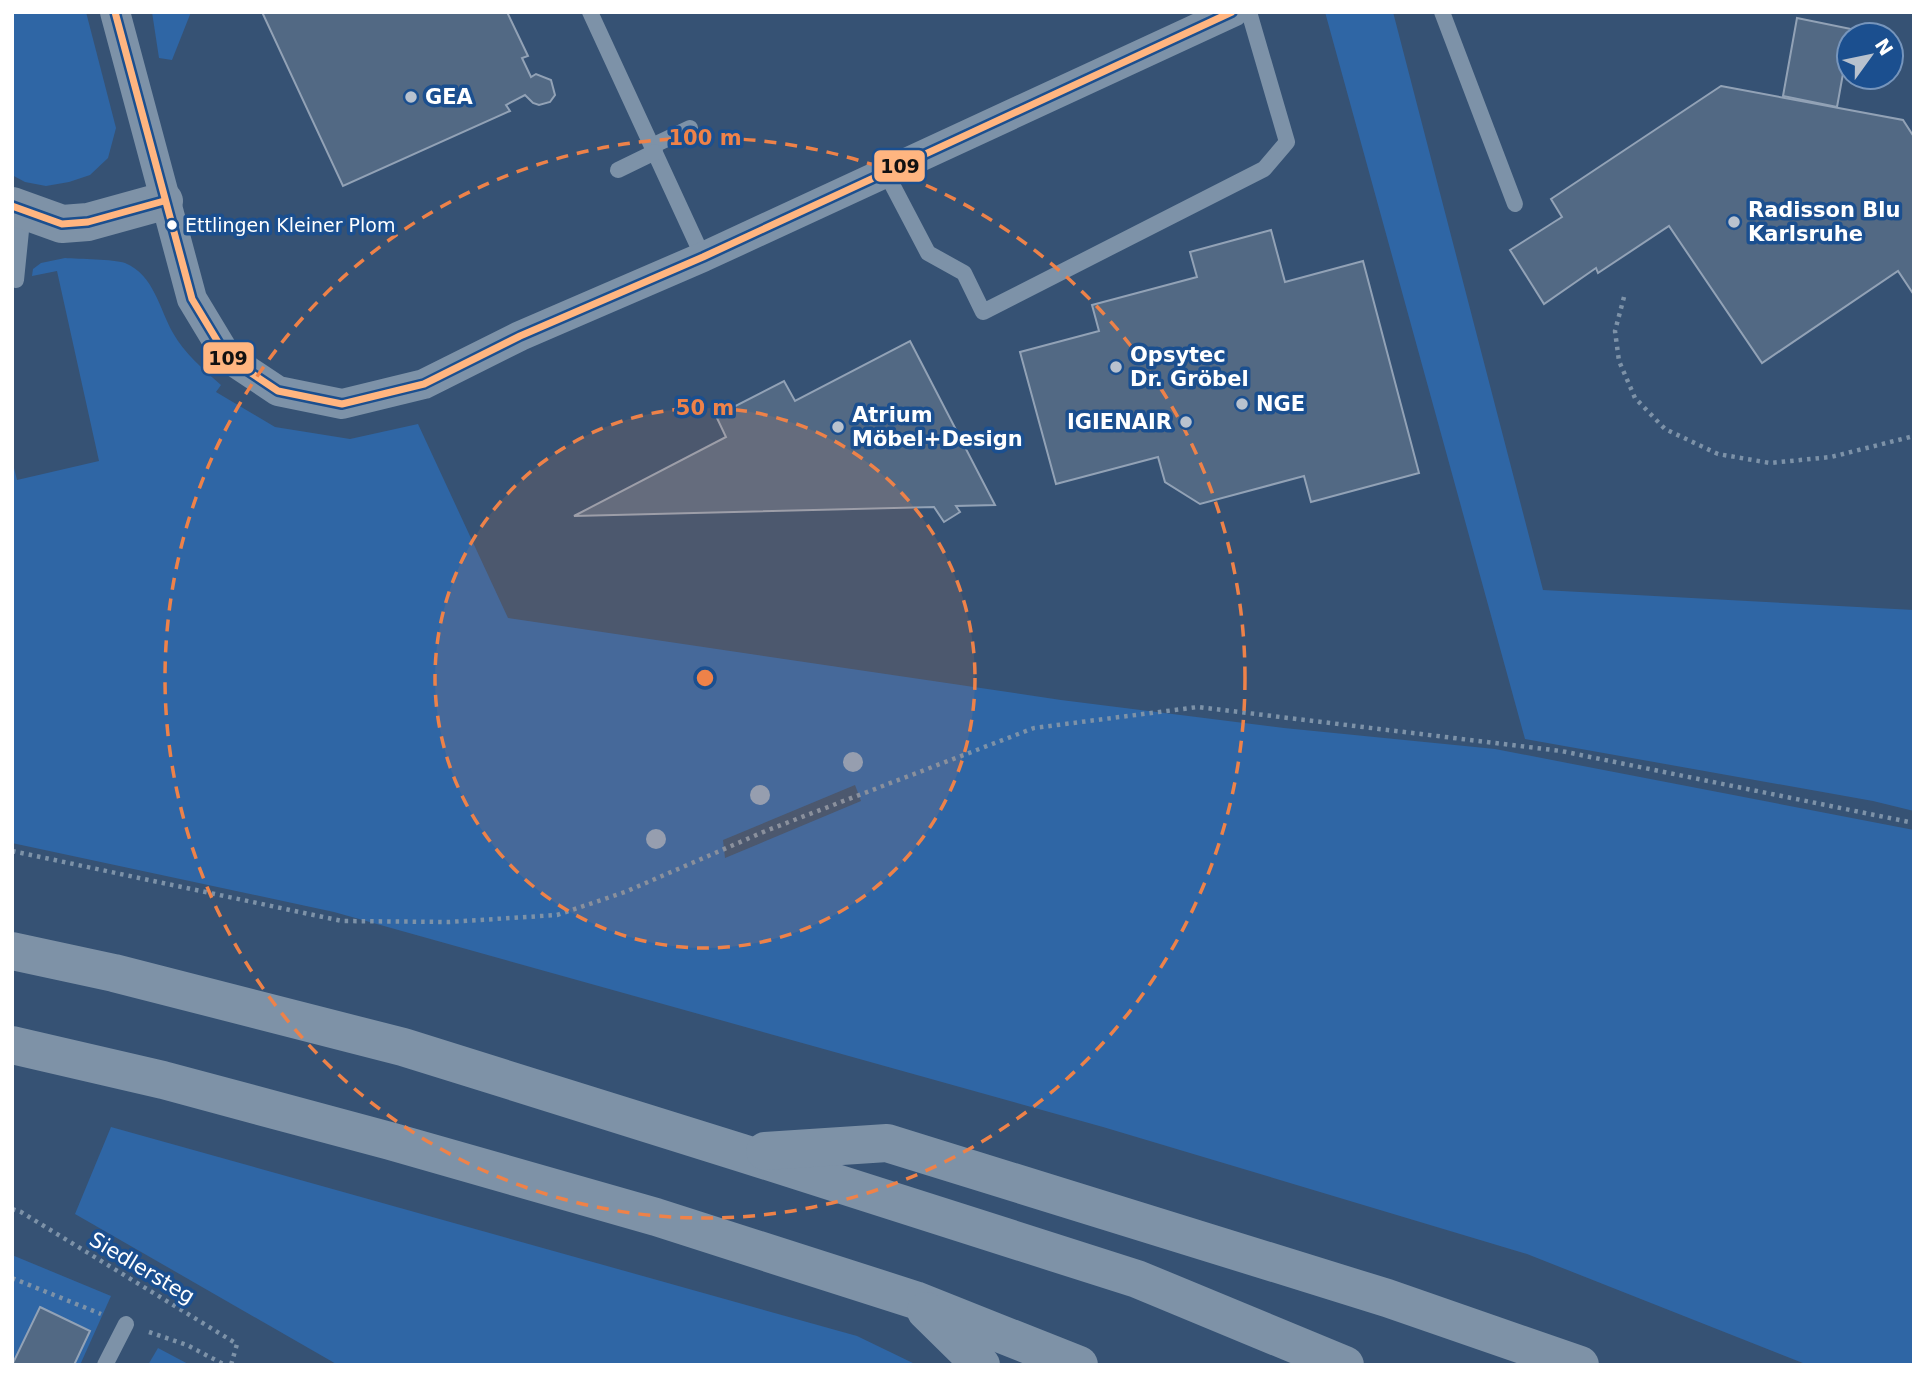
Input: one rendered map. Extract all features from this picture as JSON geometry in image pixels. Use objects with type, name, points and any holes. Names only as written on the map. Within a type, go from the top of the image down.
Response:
[{"type":"highway","points":[[18,208],[62,224],[88,222],[164,201]]},
{"type":"highway","points":[[12,951],[114,973],[403,1047],[1137,1279],[1345,1365]]},
{"type":"highway","points":[[12,1045],[163,1080],[656,1217],[915,1300],[1079,1365]]},
{"type":"highway","points":[[742,1153],[887,1143],[1387,1298],[1580,1365]]},
{"type":"highway","points":[[915,1300],[981,1365]]},
{"type":"street","points":[[115,12],[192,299],[227,357],[278,391],[342,404],[424,384],[520,336],[704,257],[1233,12]]},
{"type":"lane","points":[[590,12],[704,257]]},
{"type":"lane","points":[[885,172],[928,253],[964,273],[983,312],[1264,169],[1287,142],[1249,12]]},
{"type":"lane","points":[[1442,12],[1515,204]]},
{"type":"lane","points":[[618,170],[690,128]]},
{"type":"lane","points":[[16,280],[18,208]]},
{"type":"lane","points":[[105,1365],[126,1324]]},
{"type":"path","points":[[1624,297],[1615,331],[1619,361],[1635,398],[1665,429],[1718,454],[1770,463],[1831,457],[1914,436]]},
{"type":"path","points":[[12,851],[342,921],[449,922],[557,915],[625,892],[768,830],[1034,728],[1198,707],[1560,751],[1914,823]]},
{"type":"path","name":"Siedlersteg","points":[[12,1209],[237,1344],[231,1365]]},
{"type":"path","points":[[12,1278],[126,1324],[187,1345],[225,1365]]},
{"type":"shaded area","points":[[12,12],[86,12],[116,128],[108,158],[90,175],[46,186],[25,182],[12,175]]},
{"type":"shaded area","points":[[152,12],[191,12],[172,60],[159,58]]},
{"type":"shaded area","points":[[1325,12],[1393,12],[1543,590],[1914,610],[1914,811],[1873,801],[1525,739]]},
{"type":"shaded area","points":[[65,258],[96,259],[125,263],[135,268],[155,293],[173,333],[183,347],[221,385],[216,392],[275,427],[350,439],[418,424],[508,618],[1061,700],[1284,728],[1495,749],[1914,830],[1914,1365],[1808,1365],[1527,1254],[1103,1127],[334,912],[12,843],[12,460],[17,480],[99,461],[57,271],[32,276],[33,269],[41,263]],"holes":[[[855,785],[861,801],[725,858],[723,840]]]},
{"type":"shaded area","points":[[111,1127],[857,1336],[917,1365],[338,1365],[75,1214]]},
{"type":"shaded area","points":[[12,1255],[111,1296],[80,1365],[12,1365]]},
{"type":"shaded area","points":[[158,1348],[190,1365],[148,1365]]},
{"type":"building","name":"GEA","points":[[262,12],[507,12],[528,56],[522,58],[531,77],[536,74],[551,80],[555,95],[550,102],[539,105],[525,95],[506,105],[510,111],[343,186]]},
{"type":"building","points":[[1797,18],[1835,26],[1835,91],[1840,91],[1837,107],[1783,96]]},
{"type":"building","name":"Radisson Blu Karlsruhe","points":[[1721,86],[1903,120],[1914,137],[1914,295],[1898,271],[1762,363],[1669,226],[1598,273],[1596,268],[1544,304],[1510,250],[1562,217],[1551,199]]},
{"type":"building","points":[[1271,230],[1285,282],[1363,261],[1419,473],[1311,502],[1304,476],[1200,504],[1165,482],[1158,457],[1056,484],[1020,352],[1099,331],[1092,305],[1197,277],[1190,252]]},
{"type":"building","name":"Atrium Möbel+Design","points":[[910,341],[995,505],[956,506],[960,512],[944,522],[934,507],[574,516],[726,437],[716,416],[784,381],[795,401]]},
{"type":"building","points":[[40,1307],[90,1331],[74,1365],[12,1365]]},
{"type":"transit line","name":"109","points":[[115,12],[192,299],[227,357],[278,391],[342,404],[424,384],[520,336],[703,257],[1232,12]]},
{"type":"transit line","name":"109","points":[[12,206],[62,224],[88,222],[164,201]]},
{"type":"place","name":"GEA","points":[[411,97]]},
{"type":"place","name":"Radisson Blu Karlsruhe","points":[[1734,222]]},
{"type":"place","name":"Ettlingen Kleiner Plom","points":[[172,225]]},
{"type":"place","name":"Opsytec Dr. Gröbel","points":[[1116,367]]},
{"type":"place","name":"NGE","points":[[1242,404]]},
{"type":"place","name":"IGIENAIR","points":[[1186,422]]},
{"type":"place","name":"Atrium Möbel+Design","points":[[838,427]]}]
